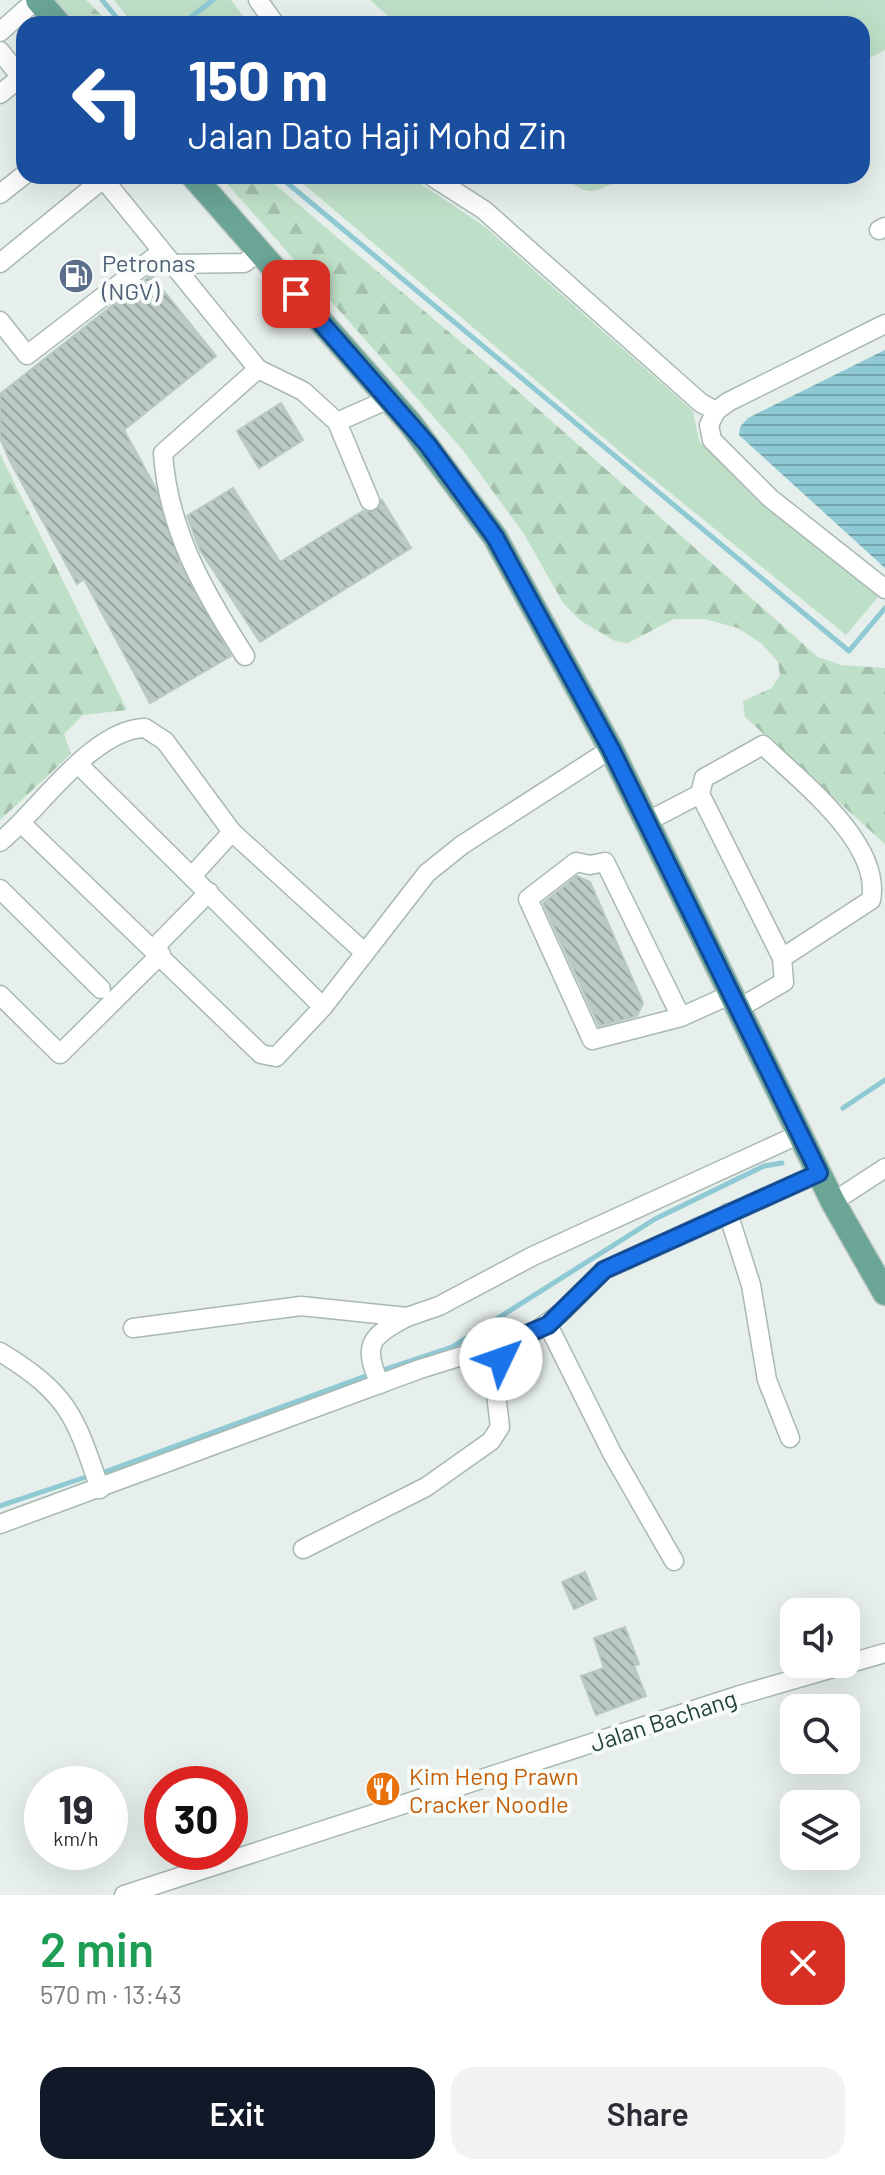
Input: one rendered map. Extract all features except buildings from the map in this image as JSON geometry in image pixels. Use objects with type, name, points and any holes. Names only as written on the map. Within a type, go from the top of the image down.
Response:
[{"type":"main road","points":[[37,0],[52,16]]},
{"type":"main road","points":[[200,184],[449,470],[495,537],[611,749],[833,1202],[885,1293]]},
{"type":"street","points":[[18,16],[37,0]]},
{"type":"street","points":[[0,32],[16,18]]},
{"type":"street","points":[[0,51],[16,71]]},
{"type":"street","points":[[0,194],[16,181]]},
{"type":"street","points":[[0,263],[95,184]]},
{"type":"street","points":[[107,184],[258,369],[303,391],[337,422],[370,501]]},
{"type":"street","points":[[443,184],[484,210],[701,403],[716,411]]},
{"type":"street","points":[[0,321],[27,355],[166,258],[244,263],[259,252]]},
{"type":"street","points":[[885,324],[716,411],[709,425],[712,440],[770,498],[885,589]]},
{"type":"street","points":[[245,656],[200,584],[180,536],[165,491],[163,453],[258,369]]},
{"type":"street","points":[[337,422],[389,399]]},
{"type":"street","points":[[0,842],[22,824],[78,764],[121,734],[134,729],[156,732],[232,832],[364,952]]},
{"type":"street","points":[[681,1017],[605,862],[576,862],[528,899],[592,1040],[681,1017],[736,1001],[784,982],[782,958],[700,794],[704,778],[763,745],[844,824],[861,851],[874,888],[871,900],[782,958]]},
{"type":"street","points":[[22,824],[268,1058],[283,1052],[323,1007],[427,873],[462,845],[611,749]]},
{"type":"street","points":[[78,764],[323,1007]]},
{"type":"street","points":[[648,821],[700,794]]},
{"type":"street","points":[[192,876],[232,832]]},
{"type":"street","points":[[0,889],[101,989]]},
{"type":"street","points":[[0,995],[60,1054],[158,951],[209,892]]},
{"type":"street","points":[[376,1375],[368,1353],[377,1337],[407,1317],[439,1306],[533,1256],[800,1134]]},
{"type":"street","points":[[833,1202],[885,1168]]},
{"type":"street","points":[[0,1524],[100,1489],[376,1375],[506,1343],[548,1325],[604,1270],[819,1173]]},
{"type":"street","points":[[728,1213],[751,1285],[767,1380],[790,1438]]},
{"type":"street","points":[[133,1328],[301,1306],[407,1317]]},
{"type":"street","points":[[548,1325],[612,1453],[674,1561]]},
{"type":"street","points":[[303,1549],[426,1487],[491,1441],[500,1427],[495,1386],[506,1343]]},
{"type":"street","points":[[0,1352],[34,1373],[70,1409],[100,1489]]},
{"type":"street","name":"Jalan Bachang","points":[[124,1895],[740,1695],[885,1653]]},
{"type":"green space","points":[[55,0],[86,0],[102,16],[70,16]]},
{"type":"green space","points":[[114,0],[231,0],[243,16],[127,16]]},
{"type":"green space","points":[[370,0],[885,0],[885,50],[870,58],[870,16],[388,16]]},
{"type":"green space","points":[[227,184],[274,184],[495,371],[818,657],[841,665],[885,668],[885,844],[745,717],[743,701],[772,688],[780,675],[778,662],[762,644],[738,628],[705,619],[674,619],[628,643],[615,641],[581,621],[563,603],[524,534],[462,449]]},
{"type":"green space","points":[[303,184],[421,184],[484,226],[693,411],[699,441],[758,501],[878,597],[846,635],[631,461]]},
{"type":"green space","points":[[573,184],[611,184],[594,191]]},
{"type":"green space","points":[[0,454],[127,710],[83,715],[64,734],[71,754],[0,820]]},
{"type":"water","points":[[885,350],[885,568],[739,435],[740,427],[748,418]]},
{"type":"waterway","points":[[102,0],[115,16]]},
{"type":"waterway","points":[[192,16],[213,0]]},
{"type":"waterway","points":[[289,184],[849,651],[885,608]]},
{"type":"waterway","points":[[843,1108],[885,1080]]},
{"type":"waterway","points":[[380,1371],[452,1347],[655,1219],[764,1166],[782,1163]]},
{"type":"waterway","points":[[102,1473],[371,1374]]},
{"type":"waterway","points":[[0,1506],[86,1477]]},
{"type":"place","name":"Petronas (NGV)","points":[[76,276]]},
{"type":"place","name":"Kim Heng Prawn Cracker Noodle","points":[[383,1789]]},
{"type":"route","points":[[296,294],[449,470],[495,537],[557,645],[611,749],[819,1173],[604,1270],[588,1282],[548,1325],[506,1343],[501,1359]]}]
